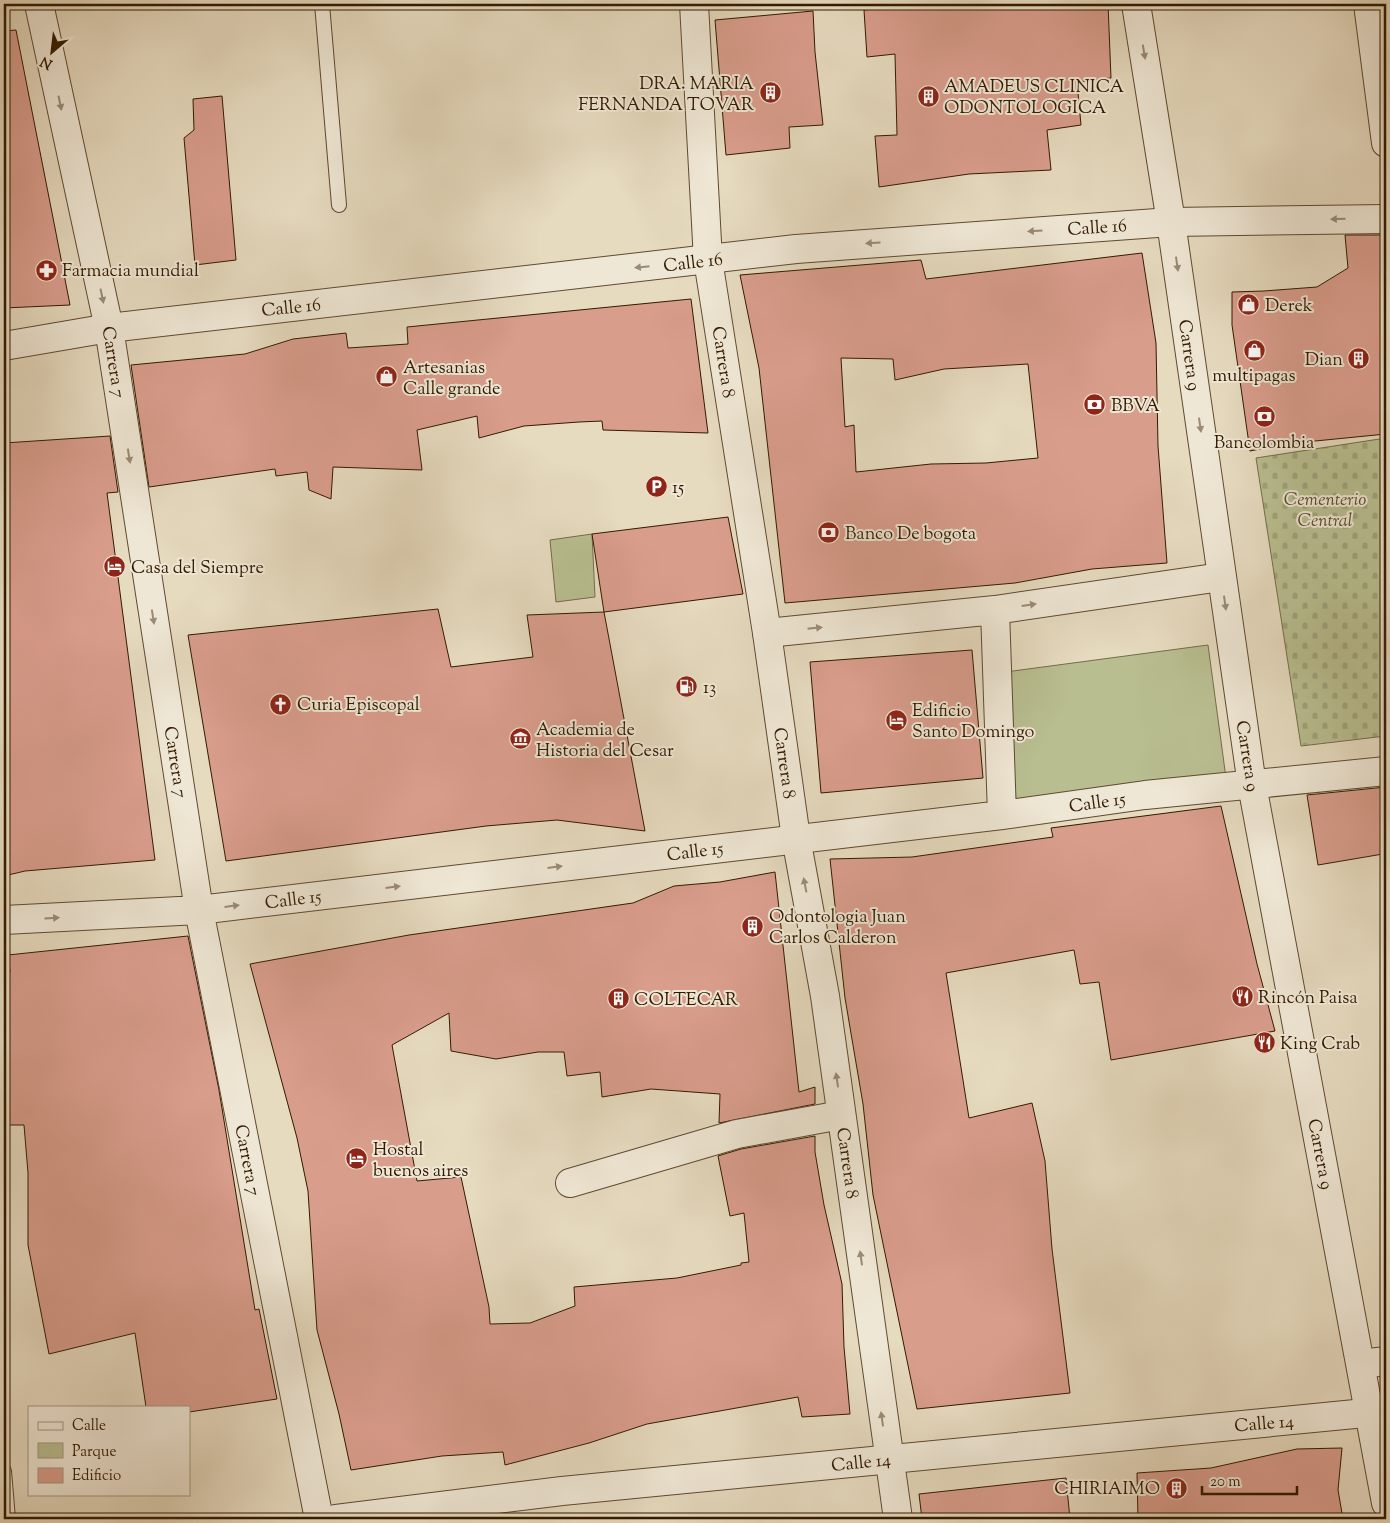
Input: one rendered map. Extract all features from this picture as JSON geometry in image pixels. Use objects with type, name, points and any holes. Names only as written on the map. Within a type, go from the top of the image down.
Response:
[{"type":"street","name":"Carrera 7","points":[[39,4],[109,328],[198,910],[319,1519]]},
{"type":"street","name":"Carrera 8","points":[[694,4],[708,260],[767,633],[796,838],[825,996],[898,1519]]},
{"type":"street","name":"Carrera 9","points":[[1136,4],[1170,222],[1252,786],[1374,1362],[1386,1503]]},
{"type":"street","points":[[1368,4],[1386,143]]},
{"type":"street","name":"Calle 16","points":[[4,346],[109,328],[796,249],[1170,222],[1386,218]]},
{"type":"street","points":[[767,633],[995,610],[1221,577]]},
{"type":"street","points":[[995,610],[1002,815]]},
{"type":"street","name":"Calle 15","points":[[4,920],[198,910],[1002,815],[1145,795],[1252,786],[1386,771]]},
{"type":"street","points":[[570,1183],[737,1134],[842,1115]]},
{"type":"street","name":"Calle 14","points":[[336,1519],[562,1491],[1378,1412]]},
{"type":"lane","points":[[322,4],[339,205]]},
{"type":"lane","points":[[4,1470],[8,1519]]},
{"type":"green space","name":"Cementerio Central","points":[[1386,438],[1386,736],[1301,746],[1256,458]]},
{"type":"green space","points":[[592,534],[595,597],[556,602],[550,540]]},
{"type":"green space","points":[[1208,645],[1226,778],[1016,805],[998,673]]},
{"type":"building","points":[[914,4],[1108,4],[1111,78],[1077,82],[1081,125],[1047,130],[1051,170],[969,174],[879,187],[875,136],[897,135],[895,54],[867,57],[864,10]]},
{"type":"building","name":"DRA. MARIA FERNANDA TOVAR","points":[[813,11],[815,52],[823,125],[789,127],[790,148],[726,155],[715,20]]},
{"type":"building","points":[[16,30],[70,305],[4,308],[4,31]]},
{"type":"building","points":[[222,96],[236,260],[195,265],[184,138],[194,130],[193,99]]},
{"type":"building","points":[[1345,235],[1386,235],[1386,434],[1285,444],[1250,451],[1232,325],[1232,292],[1317,287],[1348,268]]},
{"type":"building","points":[[1142,253],[1156,343],[1158,446],[1167,563],[1092,569],[1015,583],[785,603],[759,368],[740,275],[921,260],[926,279]],"holes":[[[841,358],[893,359],[895,380],[944,369],[1028,364],[1038,458],[986,463],[931,464],[856,472],[854,425],[845,427]]]},
{"type":"building","points":[[691,299],[708,433],[603,430],[602,421],[524,426],[479,438],[477,416],[417,430],[422,470],[333,467],[331,499],[309,490],[307,472],[276,476],[275,469],[149,487],[131,365],[245,354],[293,339],[346,333],[348,348],[408,344],[407,327]]},
{"type":"building","points":[[110,436],[118,492],[107,493],[155,860],[25,871],[4,876],[4,443]]},
{"type":"building","points":[[728,517],[743,594],[604,612],[592,534]]},
{"type":"building","points":[[438,609],[451,667],[533,657],[527,615],[604,612],[645,831],[557,820],[486,826],[226,861],[188,635]]},
{"type":"building","name":"Edificio Santo Domingo","points":[[972,650],[983,778],[821,793],[810,662]]},
{"type":"building","points":[[1386,787],[1383,854],[1318,865],[1307,795]]},
{"type":"building","points":[[1221,806],[1257,964],[1275,1031],[1111,1060],[1099,982],[1080,984],[1074,950],[946,973],[969,1118],[1032,1103],[1045,1161],[1052,1249],[1070,1393],[917,1409],[873,1195],[863,1104],[845,998],[830,859],[912,857],[1053,837],[1051,828]]},
{"type":"building","points":[[775,872],[799,1092],[815,1087],[815,1104],[719,1123],[720,1094],[651,1089],[602,1097],[600,1072],[567,1076],[564,1052],[538,1052],[496,1059],[451,1051],[449,1013],[392,1045],[417,1181],[461,1177],[489,1307],[490,1324],[530,1323],[575,1306],[574,1287],[677,1278],[749,1262],[744,1213],[730,1216],[718,1156],[741,1149],[815,1136],[815,1152],[824,1205],[842,1284],[844,1347],[850,1414],[802,1417],[798,1397],[647,1424],[589,1443],[505,1465],[503,1452],[442,1456],[351,1470],[339,1414],[317,1330],[308,1191],[297,1138],[250,964],[409,935],[633,903],[674,886],[720,882]]},
{"type":"building","points":[[188,936],[219,1090],[255,1310],[259,1309],[277,1399],[190,1412],[190,1406],[146,1406],[135,1333],[49,1354],[28,1245],[28,1173],[24,1125],[4,1125],[4,972],[10,972],[8,955]]},
{"type":"building","points":[[1342,1448],[1338,1490],[1343,1519],[1138,1519],[1137,1473],[1211,1468],[1297,1449]]},
{"type":"building","points":[[1066,1478],[1070,1519],[922,1519],[919,1494]]},
{"type":"place","name":"DRA. MARIA FERNANDA TOVAR","points":[[770,93]]},
{"type":"place","name":"AMADEUS CLINICA ODONTOLOGICA","points":[[928,96]]},
{"type":"place","name":"Farmacia mundial","points":[[46,270]]},
{"type":"place","name":"Derek","points":[[1249,305]]},
{"type":"place","name":"multipagas","points":[[1254,350]]},
{"type":"place","name":"Dian","points":[[1359,359]]},
{"type":"place","name":"Artesanias Calle grande","points":[[387,377]]},
{"type":"place","name":"BBVA","points":[[1095,405]]},
{"type":"place","name":"Bancolombia","points":[[1264,417]]},
{"type":"place","name":"15","points":[[656,487]]},
{"type":"place","name":"Banco De bogota","points":[[829,533]]},
{"type":"place","name":"Casa del Siempre","points":[[115,567]]},
{"type":"place","name":"13","points":[[687,687]]},
{"type":"place","name":"Curia Episcopal","points":[[281,704]]},
{"type":"place","name":"Edificio Santo Domingo","points":[[896,720]]},
{"type":"place","name":"Academia de Historia del Cesar","points":[[520,739]]},
{"type":"place","name":"Odontologia Juan Carlos Calderon","points":[[753,926]]},
{"type":"place","name":"Rincón Paisa","points":[[1242,997]]},
{"type":"place","name":"COLTECAR","points":[[618,999]]},
{"type":"place","name":"King Crab","points":[[1264,1043]]},
{"type":"place","name":"Hostal buenos aires","points":[[357,1159]]},
{"type":"place","name":"CHIRIAIMO","points":[[1176,1488]]}]
